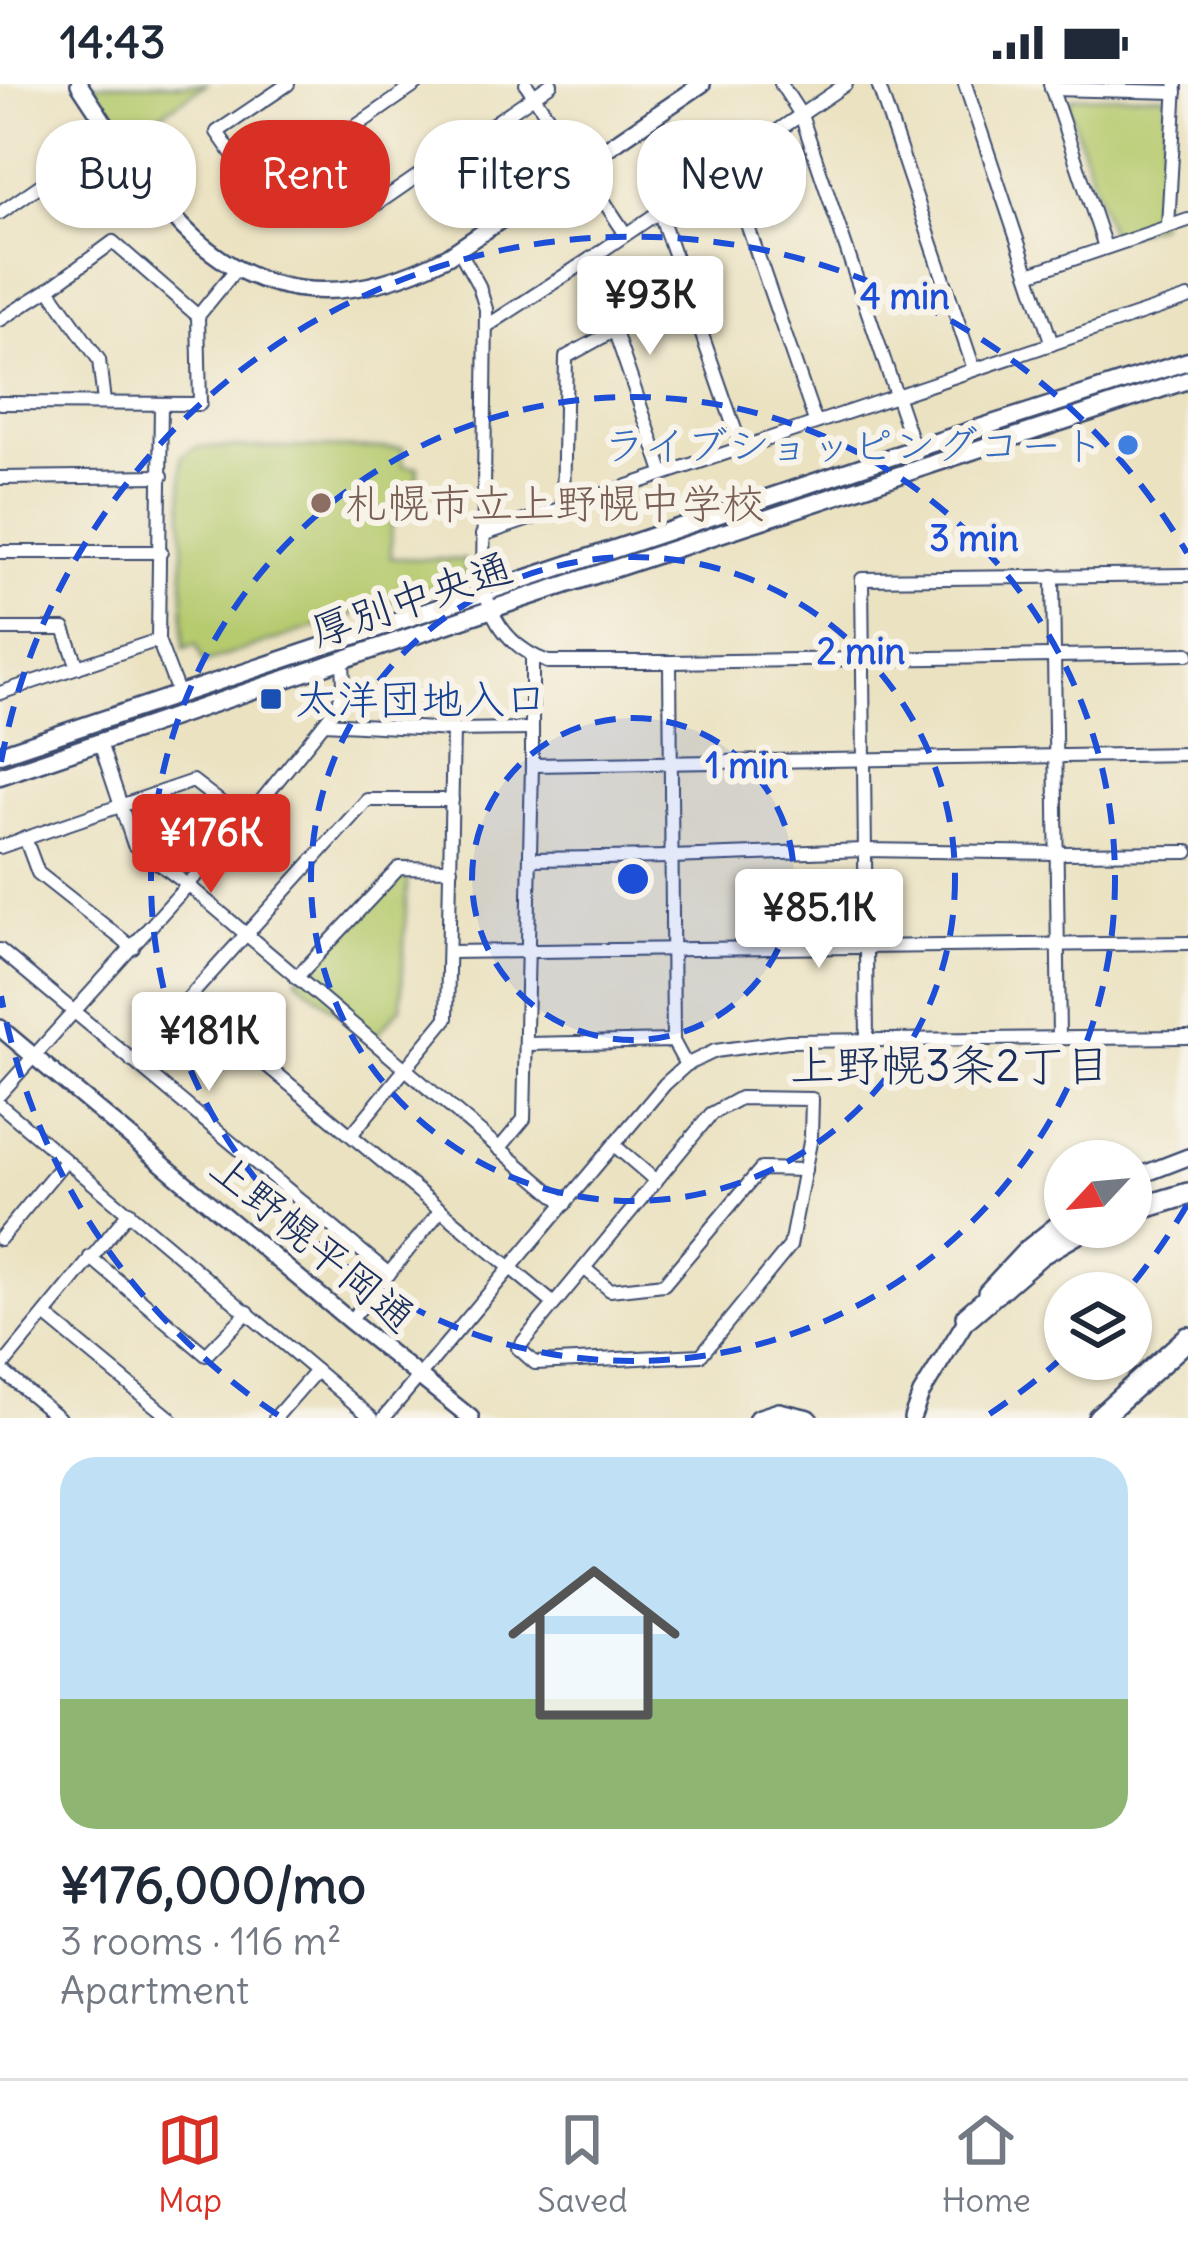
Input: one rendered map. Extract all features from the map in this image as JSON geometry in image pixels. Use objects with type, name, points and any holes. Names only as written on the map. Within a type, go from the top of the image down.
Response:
[{"type":"highway","points":[[1152,1205],[1188,1194]]},
{"type":"highway","points":[[967,1317],[1051,1248]]},
{"type":"highway","points":[[1099,1418],[1188,1338]]},
{"type":"main road","name":"厚別中央通","points":[[0,776],[343,662],[488,602],[914,449],[1188,361]]},
{"type":"main road","name":"厚別中央通","points":[[0,754],[921,469],[1188,380]]},
{"type":"street","points":[[79,84],[103,120]]},
{"type":"street","points":[[235,120],[288,84]]},
{"type":"street","points":[[364,120],[417,84]]},
{"type":"street","points":[[390,194],[530,90],[551,84]]},
{"type":"street","points":[[613,145],[702,84]]},
{"type":"street","points":[[781,84],[801,115],[921,469]]},
{"type":"street","points":[[794,120],[846,84]]},
{"type":"street","points":[[878,84],[974,369]]},
{"type":"street","points":[[965,84],[1052,344]]},
{"type":"street","points":[[1105,248],[1051,87],[1176,88],[1168,226]]},
{"type":"street","points":[[530,90],[551,120]]},
{"type":"street","points":[[0,213],[36,188]]},
{"type":"street","points":[[613,213],[626,233]]},
{"type":"street","points":[[1029,274],[1188,220]]},
{"type":"street","points":[[487,326],[637,226]]},
{"type":"street","points":[[184,228],[208,250],[274,284],[357,290],[396,281],[490,228]]},
{"type":"street","points":[[665,228],[740,447]]},
{"type":"street","points":[[749,228],[815,422]]},
{"type":"street","points":[[0,320],[113,242],[198,316]]},
{"type":"street","points":[[458,250],[486,309],[482,535],[488,602],[501,629],[532,656],[548,662],[670,662],[1188,654]]},
{"type":"street","points":[[590,259],[663,472]]},
{"type":"street","points":[[0,403],[200,404],[198,316],[237,268]]},
{"type":"street","points":[[49,289],[99,360],[104,402]]},
{"type":"street","points":[[482,535],[1188,298]]},
{"type":"street","points":[[563,506],[566,357],[615,330]]},
{"type":"street","points":[[161,404],[158,640],[179,695]]},
{"type":"street","points":[[0,478],[162,476]]},
{"type":"street","points":[[0,552],[161,552]]},
{"type":"street","points":[[867,1040],[862,579],[1188,575]]},
{"type":"street","points":[[1053,576],[1059,1039]]},
{"type":"street","points":[[0,628],[64,629],[78,668]]},
{"type":"street","points":[[0,693],[158,640]]},
{"type":"street","points":[[500,1149],[524,1119],[532,656]]},
{"type":"street","points":[[0,1094],[245,821],[324,723],[339,703],[343,662]]},
{"type":"street","points":[[670,662],[673,1041],[686,1066]]},
{"type":"street","points":[[324,723],[532,729]]},
{"type":"street","points":[[351,1136],[447,1018],[453,730]]},
{"type":"street","points":[[100,743],[134,844],[566,1204]]},
{"type":"street","points":[[532,766],[1188,754]]},
{"type":"street","points":[[0,847],[193,782],[245,821]]},
{"type":"street","points":[[132,1061],[367,800],[452,800]]},
{"type":"street","points":[[25,838],[38,874],[133,948]]},
{"type":"street","points":[[530,859],[864,850],[1188,852]]},
{"type":"street","points":[[296,977],[399,868],[451,869]]},
{"type":"street","points":[[449,952],[1188,943]]},
{"type":"street","points":[[0,950],[389,1274]]},
{"type":"street","points":[[188,1000],[554,1304]]},
{"type":"street","name":"上野幌平岡通","points":[[0,1028],[471,1418]]},
{"type":"street","points":[[384,1418],[665,1084],[715,1051],[788,1041],[1188,1036]]},
{"type":"street","points":[[527,1044],[673,1041]]},
{"type":"street","points":[[740,1098],[812,1099],[812,1137],[790,1246],[701,1355],[535,1364],[518,1348],[656,1180],[711,1114],[740,1098]]},
{"type":"street","points":[[0,1105],[372,1418]]},
{"type":"street","points":[[614,1145],[656,1180]]},
{"type":"street","points":[[1152,1171],[1188,1157]]},
{"type":"street","points":[[0,1239],[65,1161]]},
{"type":"street","points":[[584,1268],[610,1290],[664,1284],[761,1169],[805,1170]]},
{"type":"street","points":[[350,1321],[441,1210]]},
{"type":"street","points":[[59,1418],[0,1369],[129,1212]]},
{"type":"street","points":[[912,1418],[967,1317],[998,1277],[1044,1233]]},
{"type":"street","points":[[90,1257],[206,1355],[248,1312]]},
{"type":"street","points":[[45,1315],[170,1418]]},
{"type":"street","points":[[275,1418],[316,1371]]},
{"type":"street","points":[[758,1418],[779,1411],[809,1418]]},
{"type":"green space","points":[[92,84],[206,84],[152,120],[117,120]]},
{"type":"green space","points":[[1164,95],[1159,224],[1116,238],[1110,233],[1068,104],[1074,97]]},
{"type":"green space","points":[[197,447],[403,448],[403,466],[418,467],[416,515],[392,514],[391,558],[465,560],[465,578],[204,663],[196,644],[184,648],[182,456]]},
{"type":"green space","points":[[399,868],[408,868],[401,1007],[371,1041],[296,978]]},
{"type":"place","name":"ライブショッピングコート","points":[[1128,445]]},
{"type":"place","name":"札幌市立上野幌中学校","points":[[321,503]]},
{"type":"place","name":"太洋団地入口","points":[[271,699]]},
{"type":"district","name":"上野幌3条2丁目","points":[[950,1065]]}]
